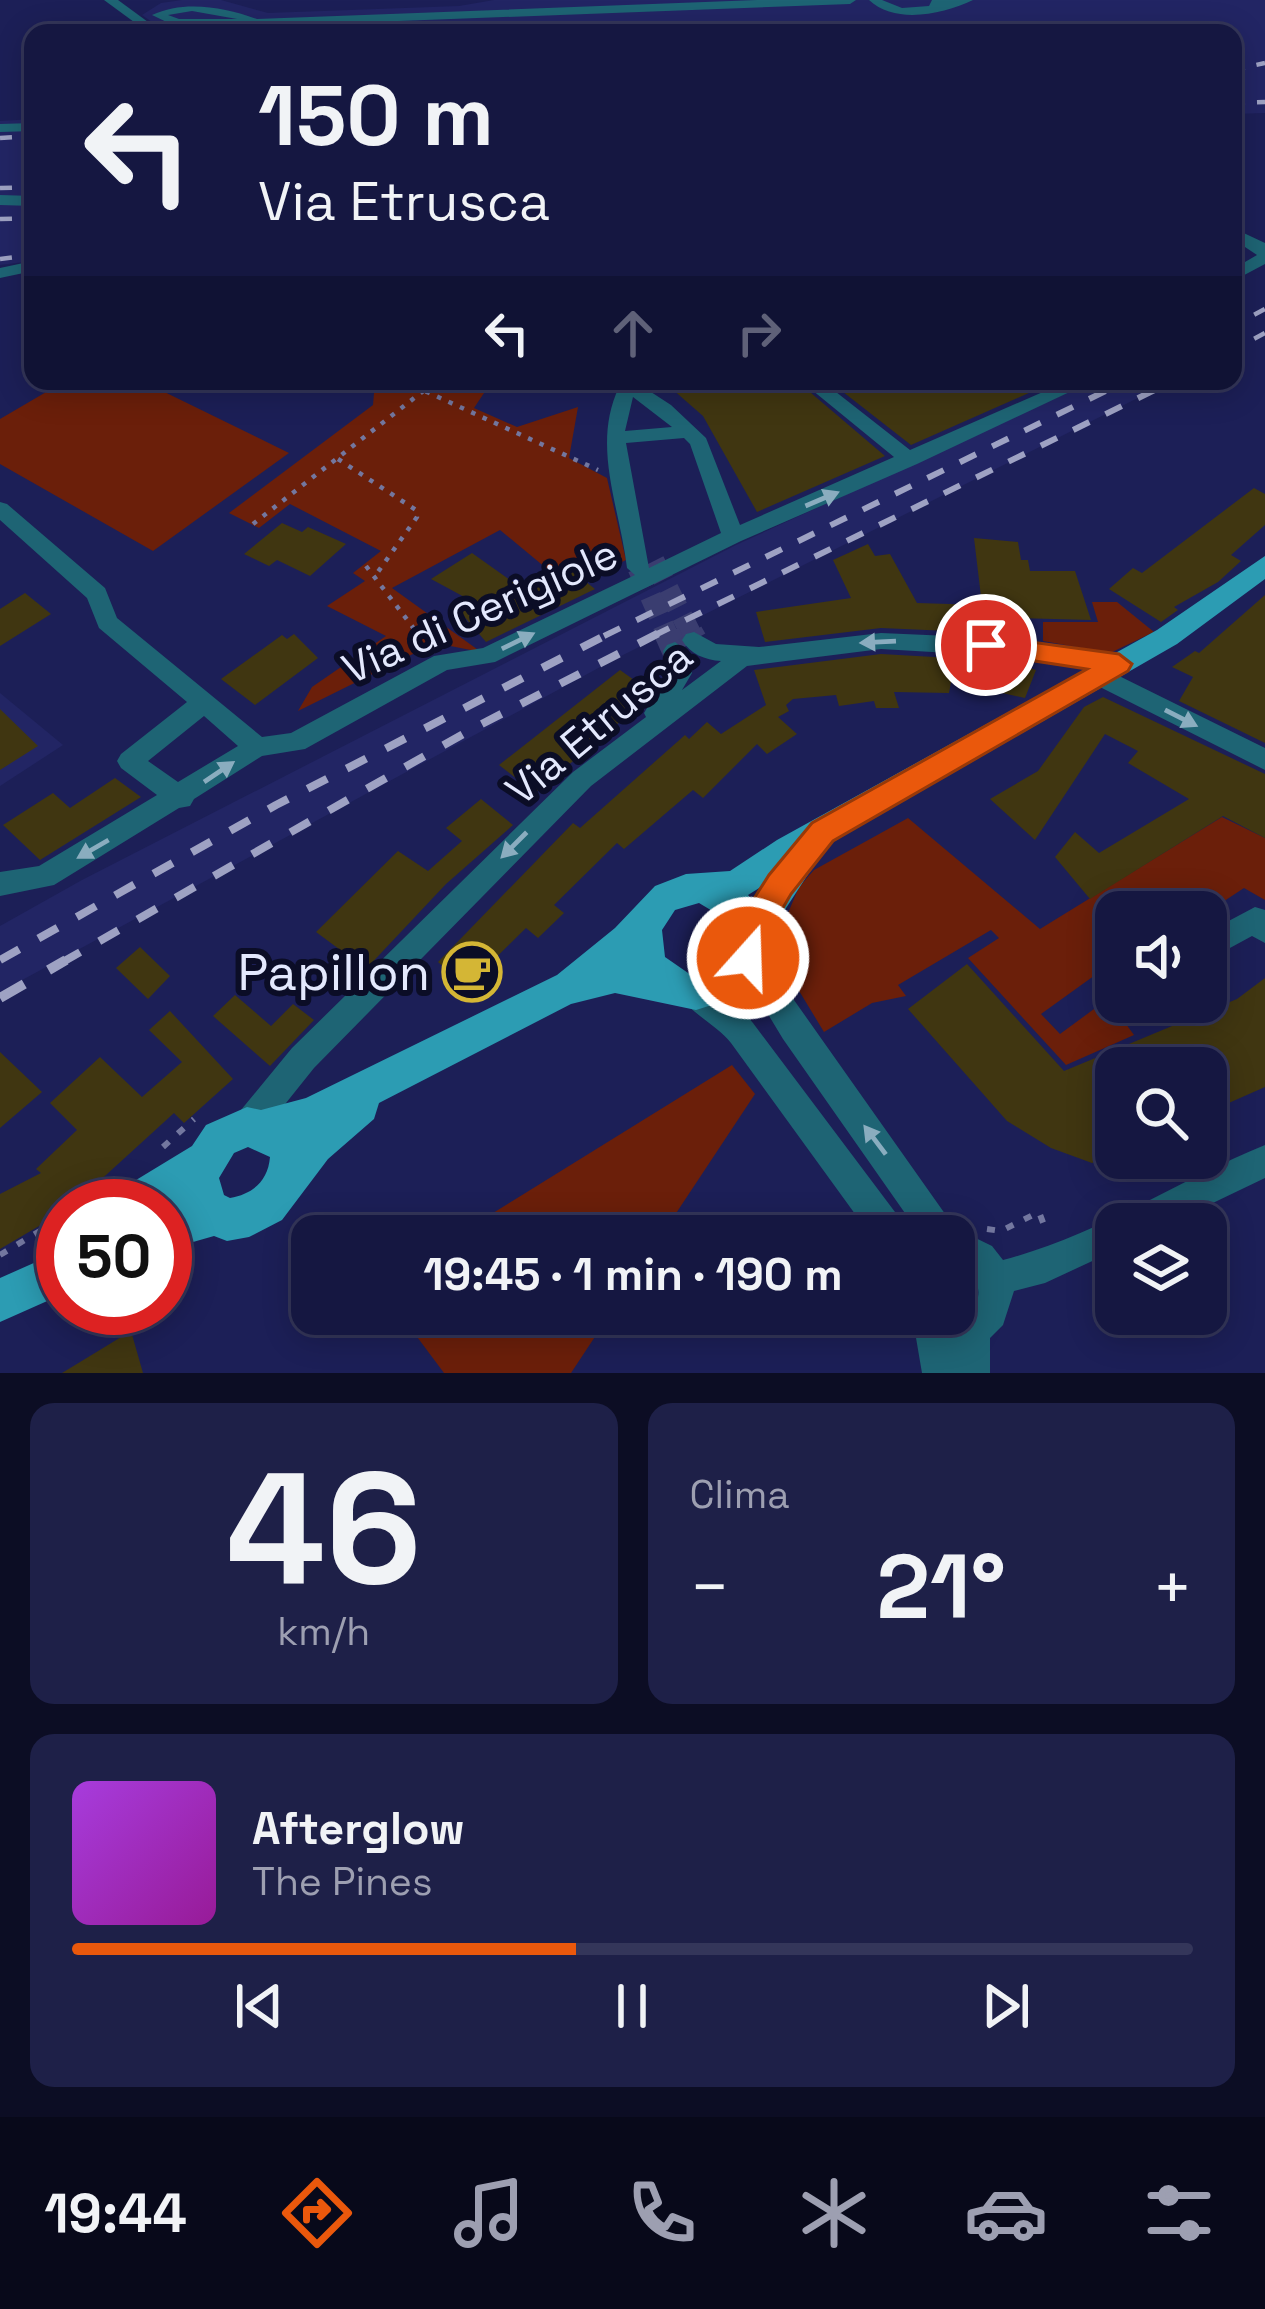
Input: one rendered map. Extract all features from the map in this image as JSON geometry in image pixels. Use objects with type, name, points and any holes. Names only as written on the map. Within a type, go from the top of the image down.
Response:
[{"type":"main road","points":[[164,1179],[201,1163],[220,1139],[311,1117],[564,989],[628,939],[650,910],[676,893],[708,892],[738,884],[1201,616],[1265,565]]},
{"type":"main road","points":[[564,989],[615,976],[680,987],[726,983],[780,884],[822,832]]},
{"type":"main road","points":[[708,892],[735,906],[749,945]]},
{"type":"main road","points":[[650,910],[642,925],[644,957],[680,987]]},
{"type":"main road","points":[[192,1221],[214,1215],[242,1220],[272,1204],[314,1145],[396,1073]]},
{"type":"main road","points":[[257,1128],[287,1146],[289,1176]]},
{"type":"main road","points":[[201,1163],[197,1187],[214,1215]]},
{"type":"street","points":[[110,0],[144,24]]},
{"type":"street","points":[[903,11],[967,0]]},
{"type":"street","points":[[489,14],[511,1],[536,12]]},
{"type":"street","points":[[254,21],[199,4],[173,6],[158,15],[177,23],[254,21],[489,14],[844,1],[879,3],[903,11],[918,24]]},
{"type":"street","points":[[1242,237],[1264,249],[1265,256]]},
{"type":"street","points":[[623,390],[615,410],[616,438],[646,564]]},
{"type":"street","points":[[633,390],[664,409],[699,442],[733,536]]},
{"type":"street","points":[[821,390],[910,460]]},
{"type":"street","name":"Via di Cerigiole","points":[[0,884],[44,878],[181,798],[257,747],[296,742],[442,662],[487,656],[733,536],[1064,390]]},
{"type":"street","points":[[616,438],[689,431]]},
{"type":"street","points":[[0,509],[98,594],[107,622],[257,747]]},
{"type":"street","name":"Via Etrusca","points":[[257,1128],[303,1058],[582,779],[741,658],[881,641],[950,643],[1108,670],[1265,760]]},
{"type":"street","points":[[630,742],[671,690],[680,673],[684,645],[741,654],[825,646]]},
{"type":"street","points":[[181,798],[130,761],[202,704]]},
{"type":"street","points":[[1227,936],[1255,920],[1265,930]]},
{"type":"street","points":[[749,945],[779,1012],[928,1215]]},
{"type":"street","points":[[680,987],[726,1014],[876,1215]]},
{"type":"street","points":[[1176,1203],[1265,1161]]},
{"type":"street","points":[[994,1279],[1045,1266],[1095,1242]]},
{"type":"street","points":[[942,1335],[972,1356],[993,1322],[998,1309],[994,1279],[975,1256]]},
{"type":"street","points":[[930,1335],[940,1373]]},
{"type":"path","points":[[253,524],[424,390],[613,478]]},
{"type":"path","points":[[338,459],[416,510],[417,517],[375,576]]},
{"type":"path","points":[[366,566],[442,662]]},
{"type":"path","points":[[162,1149],[196,1118]]},
{"type":"shaded area","points":[[221,0],[268,13],[459,6],[494,0],[1265,0],[1265,113],[1242,114],[1242,24],[155,24],[142,15],[161,3]]},
{"type":"shaded area","points":[[24,120],[24,262],[0,265],[0,121]]},
{"type":"shaded area","points":[[50,390],[160,390],[289,453],[153,551],[0,464],[0,419]]},
{"type":"shaded area","points":[[374,390],[486,390],[474,408],[517,427],[578,407],[569,458],[607,478],[626,560],[589,578],[569,565],[552,573],[500,530],[392,588],[481,652],[435,643],[298,711],[312,687],[386,636],[327,606],[365,581],[353,573],[381,551],[290,504],[259,528],[229,513],[373,405]]},
{"type":"shaded area","points":[[1073,390],[1154,390],[615,659],[0,992],[0,926],[736,545]]},
{"type":"shaded area","points":[[1092,602],[1117,602],[1154,632],[1110,653],[1043,641],[1043,622],[1098,622]]},
{"type":"shaded area","points":[[0,693],[63,745],[0,786]]},
{"type":"shaded area","points":[[1222,817],[1265,838],[1265,900],[1244,888],[1227,899],[1227,891],[1102,891]]},
{"type":"shaded area","points":[[908,818],[1040,929],[1095,895],[1095,975],[1041,1014],[1060,1034],[1094,1009],[1095,1023],[1125,1023],[1134,1035],[1095,1047],[1095,1052],[1066,1065],[968,958],[999,938],[991,930],[898,985],[906,996],[872,1003],[824,1032],[784,966],[788,913],[799,887],[814,870]]},
{"type":"shaded area","points":[[732,1065],[755,1094],[675,1215],[490,1215]]},
{"type":"shaded area","points":[[416,1335],[596,1335],[571,1373],[444,1373]]},
{"type":"building","points":[[673,390],[808,390],[885,456],[757,512],[703,416]]},
{"type":"building","points":[[841,390],[1031,392],[911,445]]},
{"type":"building","points":[[1254,488],[1265,494],[1265,525],[1231,555],[1241,561],[1218,582],[1174,607],[1178,610],[1161,622],[1109,589],[1133,568],[1142,573]]},
{"type":"building","points":[[282,523],[302,532],[308,527],[346,544],[310,576],[277,560],[269,566],[244,554]]},
{"type":"building","points":[[974,538],[1018,542],[1021,560],[1028,560],[1030,571],[1075,571],[1091,620],[1014,618],[1017,634],[881,628],[765,642],[756,612],[851,598],[833,560],[868,544],[875,556],[890,554],[917,603],[982,605]]},
{"type":"building","points":[[472,553],[527,592],[571,570],[595,589],[486,642],[456,607],[468,599],[431,579]]},
{"type":"building","points":[[25,593],[51,614],[0,646],[0,609]]},
{"type":"building","points":[[1265,595],[1265,743],[1179,701],[1193,677],[1172,667],[1195,651],[1199,653]]},
{"type":"building","points":[[294,634],[318,658],[255,705],[221,679],[282,635],[287,639]]},
{"type":"building","points":[[881,654],[1006,661],[1036,670],[1025,698],[951,682],[949,693],[894,692],[899,708],[876,708],[874,701],[839,706],[836,695],[793,699],[786,705],[789,711],[778,717],[797,734],[767,754],[757,744],[703,798],[693,790],[624,849],[617,843],[554,905],[564,913],[538,938],[526,928],[466,987],[438,962],[573,823],[580,828],[685,735],[689,739],[707,722],[721,734],[766,705],[754,670]]},
{"type":"building","points":[[620,670],[651,692],[646,700],[535,793],[499,765]]},
{"type":"building","points":[[1103,697],[1265,774],[1265,838],[1223,816],[1103,891],[1095,891],[1090,899],[1055,857],[1075,832],[1099,853],[1189,799],[1128,763],[1138,751],[1105,734],[1035,840],[990,799],[1038,771],[1084,707]]},
{"type":"building","points":[[0,709],[38,746],[0,770]]},
{"type":"building","points":[[115,778],[141,797],[40,860],[3,825],[53,793],[70,808]]},
{"type":"building","points":[[481,799],[513,825],[446,884],[366,969],[316,932],[398,851],[428,871],[462,841],[446,828]]},
{"type":"building","points":[[140,947],[170,976],[148,999],[116,968]]},
{"type":"building","points":[[967,964],[1064,1071],[1095,1058],[1095,1162],[1051,1148],[1007,1121],[908,1009]]},
{"type":"building","points":[[1265,978],[1265,1087],[1227,1104],[1227,1047],[1122,1047],[1179,1023],[1227,1023],[1227,1003]]},
{"type":"building","points":[[235,995],[271,1026],[293,1004],[314,1020],[270,1066],[213,1016]]},
{"type":"building","points":[[170,1011],[233,1079],[184,1123],[174,1113],[102,1179],[36,1179],[36,1228],[0,1249],[0,1194],[41,1173],[36,1169],[77,1130],[50,1103],[100,1057],[142,1097],[182,1062],[149,1030]]},
{"type":"building","points":[[0,1052],[42,1092],[0,1128]]},
{"type":"building","points":[[124,1335],[132,1335],[143,1373],[62,1373]]},
{"type":"tunnel","points":[[654,561],[692,636]]},
{"type":"tunnel","points":[[638,568],[668,636]]},
{"type":"tunnel","points":[[667,633],[675,651]]},
{"type":"tunnel","points":[[690,633],[694,640]]},
{"type":"railway","points":[[1242,68],[1265,63]]},
{"type":"railway","points":[[1242,103],[1265,102]]},
{"type":"railway","points":[[0,138],[24,137]]},
{"type":"railway","points":[[0,188],[24,187]]},
{"type":"railway","points":[[0,219],[24,218]]},
{"type":"railway","points":[[0,259],[24,256]]},
{"type":"railway","points":[[1242,321],[1265,309]]},
{"type":"railway","points":[[1242,345],[1265,333]]},
{"type":"railway","points":[[607,634],[1108,390]]},
{"type":"railway","points":[[656,634],[1155,390]]},
{"type":"railway","points":[[0,960],[276,805],[607,634]]},
{"type":"railway","points":[[61,963],[472,729],[656,634]]},
{"type":"railway","points":[[0,998],[66,960]]},
{"type":"place","name":"Papillon","points":[[472,972]]},
{"type":"route","points":[[748,958],[751,932],[780,884],[822,832],[1119,664],[986,645]]}]
